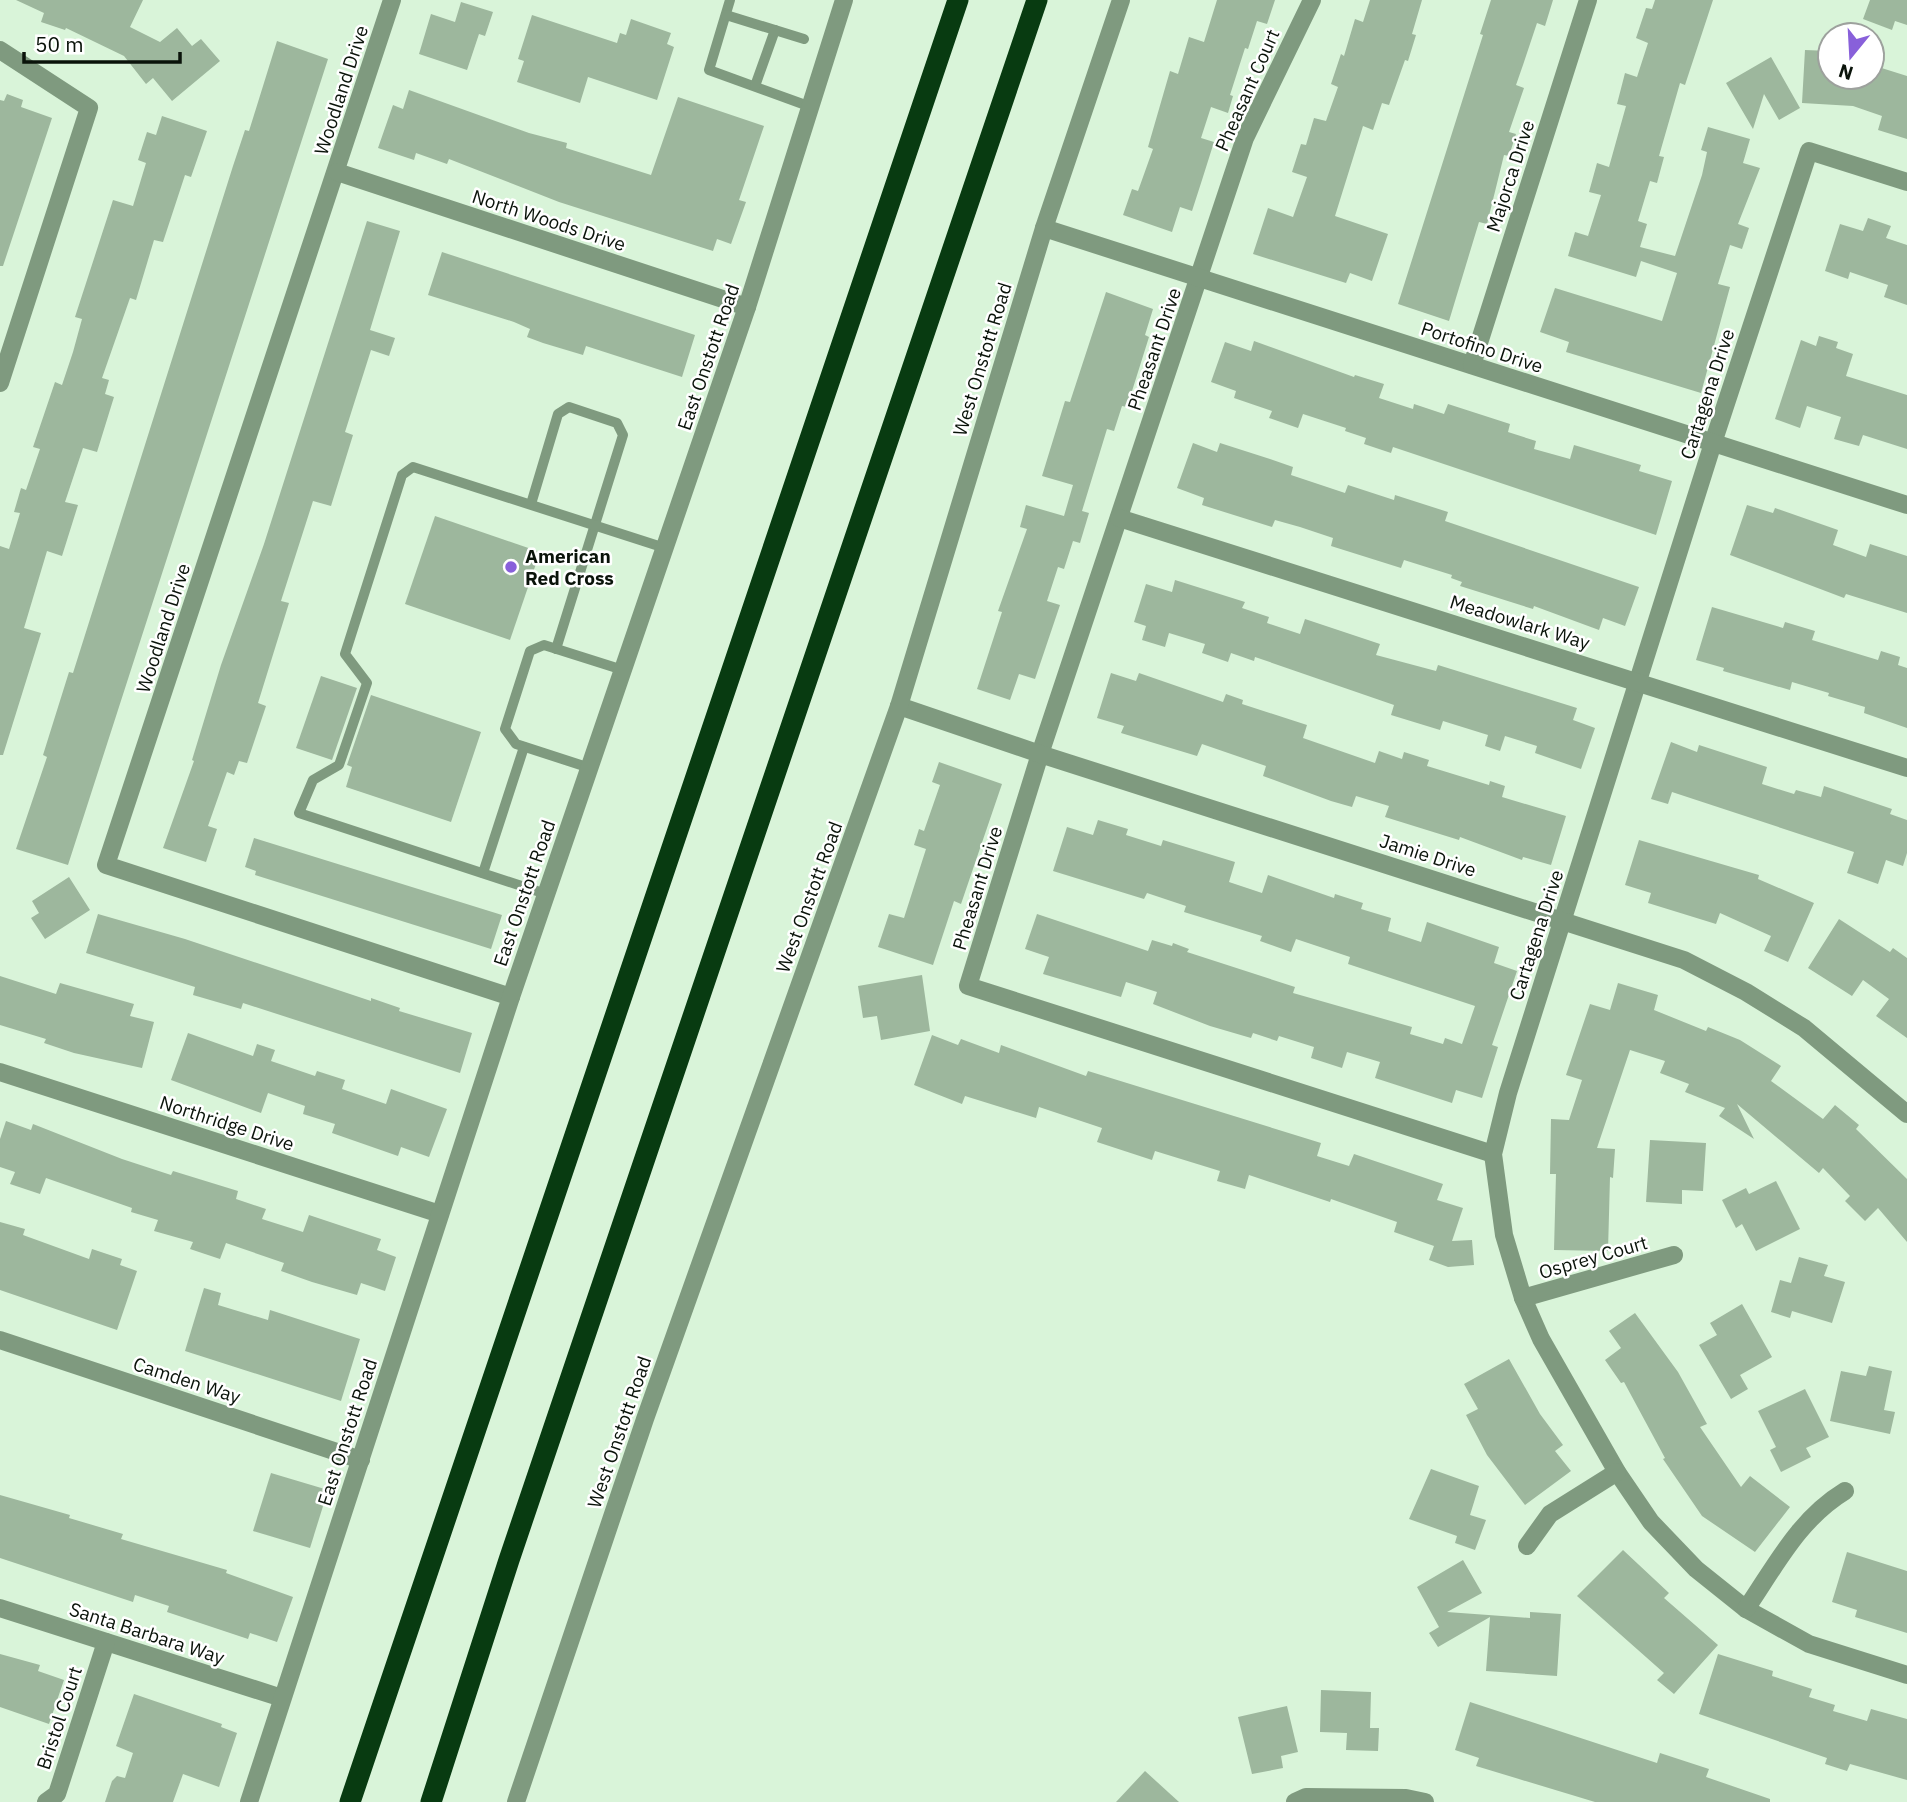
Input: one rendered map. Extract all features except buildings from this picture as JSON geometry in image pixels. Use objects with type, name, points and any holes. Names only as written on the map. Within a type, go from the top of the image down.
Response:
[{"type":"highway","points":[[349,1802],[958,0]]},
{"type":"highway","points":[[431,1802],[514,1547],[1037,0]]},
{"type":"street","name":"Woodland Drive","points":[[392,0],[106,865],[511,996]]},
{"type":"street","name":"East Onstott Road","points":[[249,1802],[511,996],[747,307],[844,0]]},
{"type":"street","name":"West Onstott Road","points":[[516,1802],[645,1419],[900,706],[1044,228],[1121,0]]},
{"type":"street","name":"Pheasant Court","points":[[1200,279],[1245,138],[1312,0]]},
{"type":"street","name":"Majorca Drive","points":[[1472,365],[1588,0]]},
{"type":"street","points":[[0,50],[89,108],[0,383]]},
{"type":"street","name":"Cartagena Drive","points":[[1907,182],[1809,151],[1713,443],[1508,1093],[1493,1154],[1504,1235],[1524,1298],[1541,1339],[1617,1472],[1651,1522],[1696,1569],[1746,1609],[1809,1644],[1907,1675]]},
{"type":"street","name":"North Woods Drive","points":[[337,173],[747,307]]},
{"type":"street","name":"Portofino Drive","points":[[1044,228],[1907,505]]},
{"type":"street","name":"Pheasant Drive","points":[[1200,279],[1040,754],[968,986],[1493,1154]]},
{"type":"street","name":"Meadowlark Way","points":[[1119,518],[1907,768]]},
{"type":"street","name":"Jamie Drive","points":[[900,706],[1040,754],[1684,960],[1746,992],[1804,1028],[1907,1114]]},
{"type":"street","name":"Northridge Drive","points":[[0,1072],[440,1214]]},
{"type":"street","name":"Osprey Court","points":[[1524,1298],[1674,1255]]},
{"type":"street","name":"Camden Way","points":[[0,1340],[361,1460]]},
{"type":"street","points":[[1527,1546],[1550,1514],[1617,1472]]},
{"type":"street","points":[[1746,1609],[1804,1523],[1821,1505],[1845,1491]]},
{"type":"street","name":"Santa Barbara Way","points":[[0,1608],[282,1698]]},
{"type":"street","name":"Bristol Court","points":[[46,1802],[57,1794],[106,1642]]},
{"type":"street","points":[[1295,1802],[1306,1797],[1406,1798],[1425,1802]]},
{"type":"lane","points":[[730,0],[709,70],[811,107]]},
{"type":"lane","points":[[726,15],[804,39]]},
{"type":"lane","points":[[755,86],[775,30]]},
{"type":"lane","points":[[531,504],[558,414],[569,407],[617,423],[623,435],[556,649]]},
{"type":"lane","points":[[546,894],[299,813],[313,780],[339,765],[367,683],[345,654],[402,475],[413,467],[665,548]]},
{"type":"lane","points":[[590,768],[516,744],[505,729],[530,651],[544,645],[623,670]]},
{"type":"lane","points":[[482,873],[524,747]]},
{"type":"place","name":"American Red Cross","points":[[511,567]]}]
